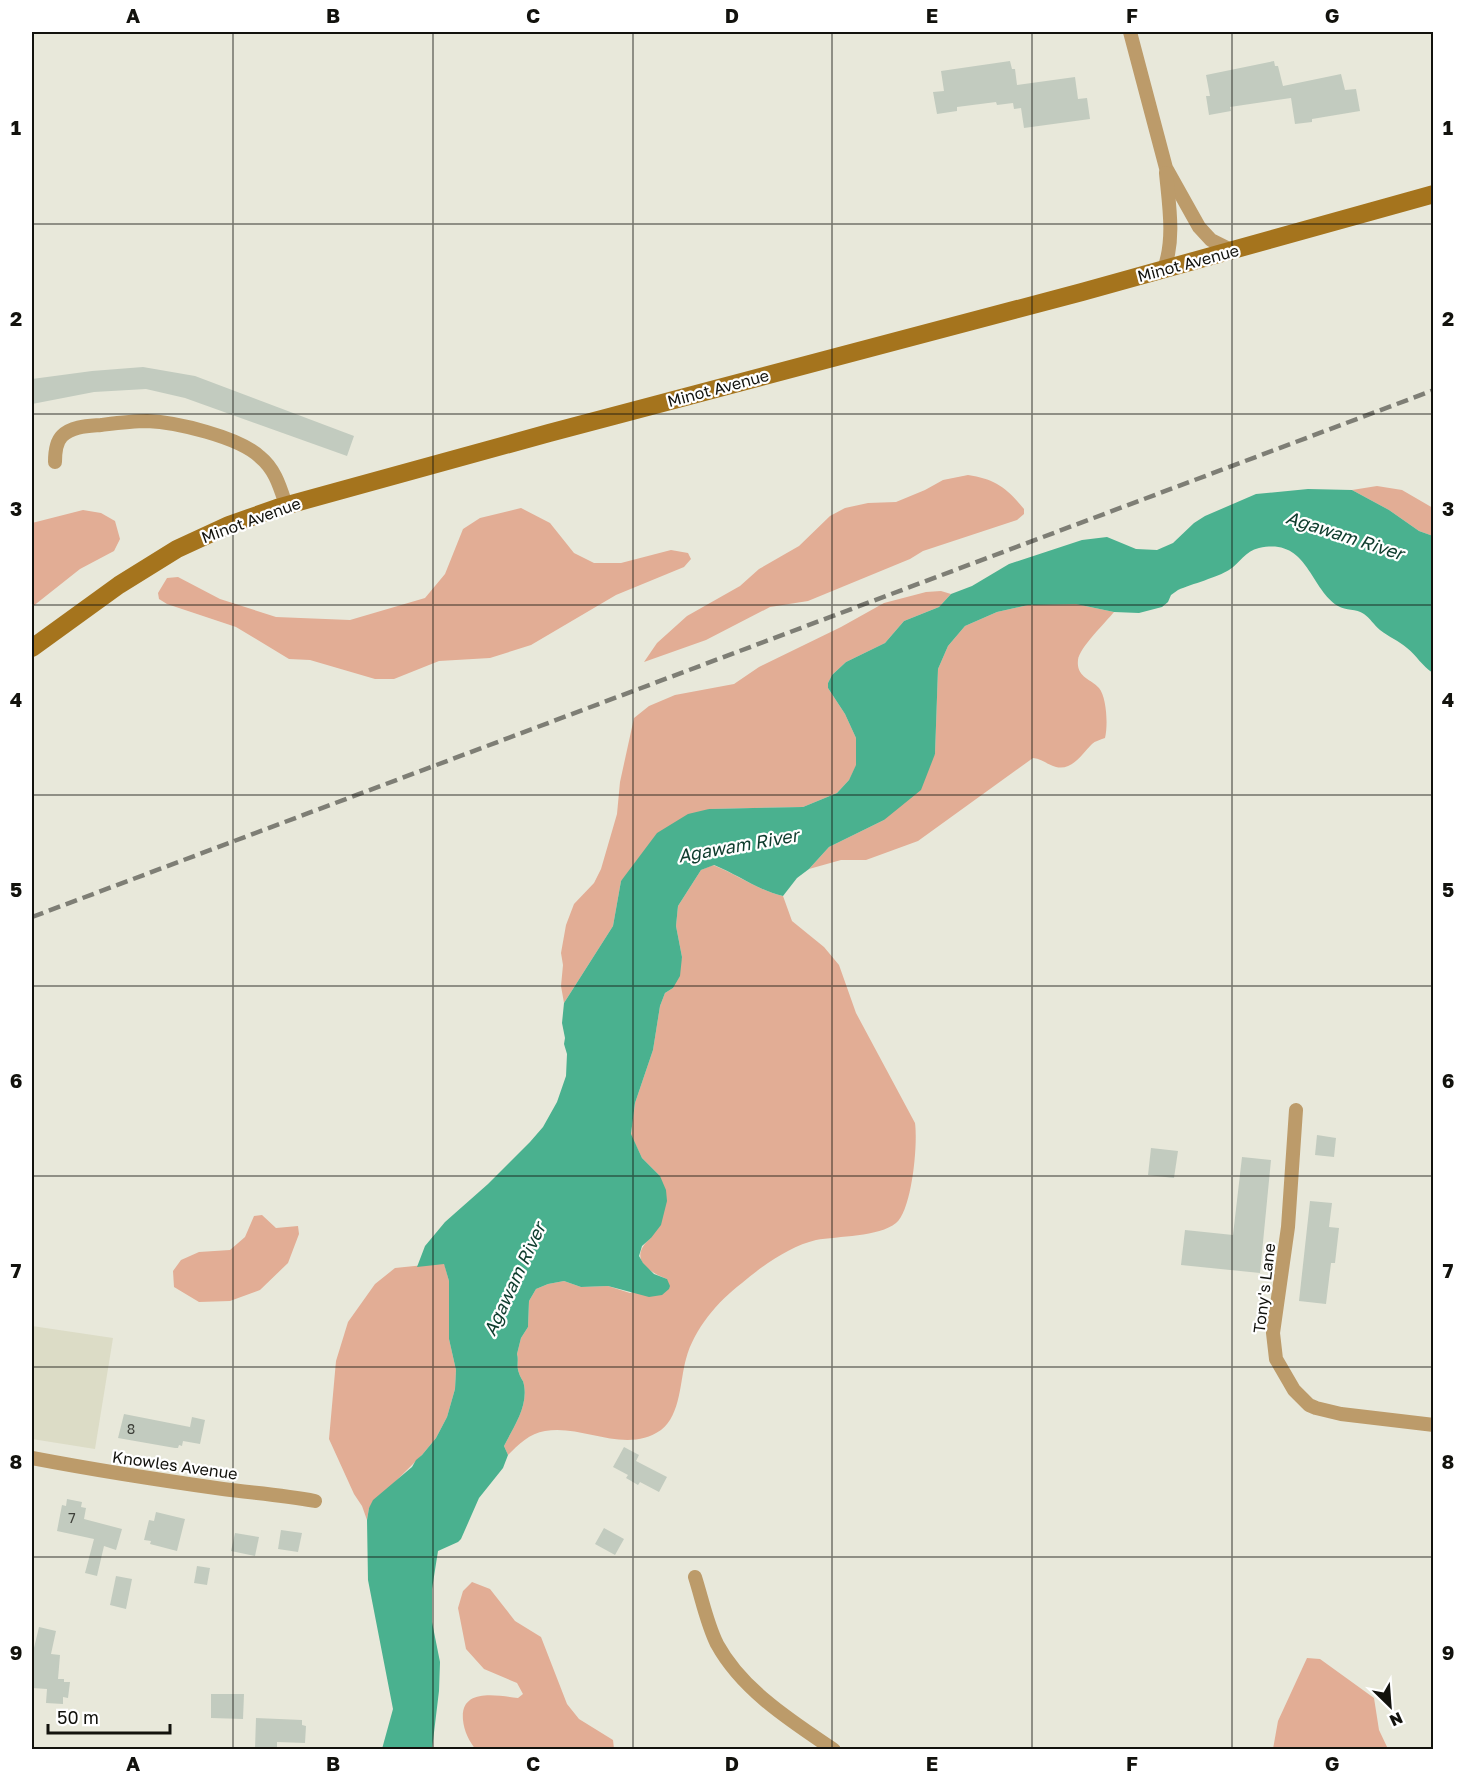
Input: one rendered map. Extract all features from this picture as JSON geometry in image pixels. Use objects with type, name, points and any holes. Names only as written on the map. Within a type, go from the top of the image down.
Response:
[{"type":"main road","name":"Minot Avenue","points":[[32,648],[119,585],[168,555],[229,525],[286,505],[528,438],[1233,251],[1434,194]]},
{"type":"street","points":[[1130,32],[1166,168],[1170,240],[1164,269]]},
{"type":"street","points":[[1166,168],[1199,227],[1211,240],[1233,251]]},
{"type":"street","points":[[55,462],[60,437],[75,429],[139,421],[169,423],[225,438],[252,450],[272,471],[286,505]]},
{"type":"street","name":"Tony's Lane","points":[[1296,1110],[1288,1227],[1273,1333],[1276,1359],[1294,1390],[1302,1399],[1316,1408],[1341,1414],[1434,1425]]},
{"type":"street","name":"Knowles Avenue","points":[[32,1458],[108,1472],[315,1501]]},
{"type":"street","points":[[695,1577],[712,1631],[732,1666],[772,1705],[834,1749]]},
{"type":"shaded area","points":[[968,475],[986,479],[1006,490],[1024,509],[1024,514],[1017,520],[923,551],[910,559],[808,601],[770,607],[706,640],[644,662],[657,643],[687,616],[740,586],[759,569],[799,546],[830,516],[845,508],[868,503],[896,502],[943,480]]},
{"type":"shaded area","points":[[1377,486],[1402,490],[1433,508],[1433,536],[1419,531],[1389,510],[1352,490]]},
{"type":"shaded area","points":[[521,508],[550,523],[574,553],[594,563],[621,563],[671,550],[688,553],[691,559],[684,567],[616,595],[531,645],[490,658],[439,661],[394,679],[375,679],[310,660],[289,659],[236,627],[167,604],[159,599],[158,593],[167,578],[178,577],[220,599],[276,617],[350,620],[425,598],[445,574],[463,529],[480,518]]},
{"type":"shaded area","points":[[83,510],[101,513],[115,521],[120,539],[114,551],[80,569],[32,607],[32,523]]},
{"type":"shaded area","points":[[941,591],[951,594],[939,607],[904,621],[885,643],[846,662],[832,675],[828,683],[828,688],[845,714],[856,738],[856,766],[849,780],[837,793],[803,807],[709,809],[621,881],[613,926],[564,1003],[561,986],[563,965],[561,953],[566,925],[574,904],[594,883],[601,869],[617,814],[620,782],[634,718],[649,706],[675,695],[734,684],[759,667],[884,603],[926,592]]},
{"type":"shaded area","points":[[1076,604],[1114,612],[1088,642],[1078,660],[1079,670],[1099,688],[1104,698],[1107,720],[1105,738],[1093,743],[1076,761],[1062,768],[1033,758],[918,841],[866,860],[841,860],[809,869],[829,847],[884,820],[935,754],[938,669],[948,646],[965,626],[997,612],[1028,605]]},
{"type":"shaded area","points":[[713,865],[764,890],[783,896],[792,921],[824,947],[839,965],[856,1013],[915,1123],[915,1160],[906,1205],[902,1216],[889,1228],[816,1240],[786,1252],[758,1270],[724,1298],[708,1316],[695,1337],[686,1359],[676,1406],[668,1424],[661,1430],[647,1437],[633,1440],[574,1431],[545,1431],[529,1437],[508,1455],[504,1446],[520,1415],[525,1390],[518,1370],[517,1354],[521,1338],[528,1327],[529,1301],[536,1289],[564,1281],[581,1287],[608,1286],[630,1293],[667,1279],[647,1268],[640,1257],[644,1245],[651,1238],[660,1176],[642,1158],[631,1135],[635,1103],[653,1050],[660,1006],[665,993],[673,988],[682,957],[676,926],[678,906],[701,870]]},
{"type":"shaded area","points":[[262,1215],[276,1228],[298,1226],[299,1234],[288,1263],[260,1290],[230,1301],[199,1302],[174,1287],[173,1271],[181,1260],[199,1252],[230,1250],[245,1237],[254,1216]]},
{"type":"shaded area","points":[[444,1263],[449,1281],[449,1339],[456,1370],[455,1389],[447,1417],[436,1438],[422,1455],[369,1508],[367,1520],[329,1439],[336,1361],[348,1322],[375,1284],[395,1268]]},
{"type":"shaded area","points":[[32,1326],[113,1338],[95,1449],[32,1439]]},
{"type":"shaded area","points":[[472,1582],[490,1589],[515,1621],[541,1637],[567,1704],[579,1719],[613,1740],[614,1749],[476,1750],[467,1736],[463,1720],[464,1709],[468,1702],[482,1696],[518,1698],[523,1694],[517,1683],[484,1669],[466,1649],[458,1608],[463,1591]]},
{"type":"shaded area","points":[[1307,1658],[1320,1659],[1374,1698],[1379,1730],[1388,1749],[1273,1749],[1278,1721]]},
{"type":"water","name":"Agawam River","points":[[1308,489],[1352,490],[1389,510],[1419,531],[1433,536],[1433,673],[1407,648],[1380,630],[1364,614],[1338,606],[1328,598],[1298,557],[1288,550],[1275,547],[1254,550],[1224,573],[1178,590],[1162,607],[1139,613],[1114,612],[1076,604],[1028,605],[997,612],[965,626],[948,646],[938,669],[935,754],[921,790],[884,820],[829,847],[809,869],[797,878],[783,896],[764,890],[714,865],[701,870],[678,906],[676,926],[682,957],[680,976],[673,988],[665,993],[660,1006],[653,1050],[635,1103],[631,1134],[642,1158],[660,1176],[666,1190],[667,1201],[661,1225],[642,1246],[639,1256],[654,1274],[667,1279],[669,1289],[662,1295],[649,1297],[608,1286],[581,1287],[564,1281],[536,1289],[529,1301],[528,1327],[521,1338],[517,1354],[518,1370],[525,1390],[520,1415],[504,1446],[508,1455],[503,1468],[479,1498],[461,1539],[438,1551],[432,1589],[432,1622],[440,1662],[432,1749],[382,1749],[393,1709],[368,1580],[367,1520],[369,1508],[373,1500],[412,1467],[436,1438],[447,1417],[455,1389],[456,1370],[449,1339],[449,1281],[444,1264],[417,1267],[425,1246],[445,1222],[530,1142],[543,1127],[557,1102],[566,1076],[567,1054],[562,1023],[564,1003],[613,926],[621,881],[657,833],[688,814],[709,809],[803,807],[837,793],[849,780],[856,765],[856,738],[845,714],[828,688],[832,675],[846,662],[885,643],[904,621],[939,607],[951,594],[972,586],[1009,564],[1082,540],[1107,537],[1136,549],[1157,550],[1173,543],[1205,516],[1256,494]]},
{"type":"building","points":[[1010,61],[1012,69],[1015,69],[1017,85],[1075,77],[1078,99],[1087,98],[1090,119],[1024,128],[1021,108],[1014,109],[1013,103],[997,105],[996,102],[957,107],[957,111],[937,114],[933,92],[944,91],[941,71]]},
{"type":"building","points":[[1274,61],[1275,66],[1278,66],[1283,86],[1341,74],[1345,90],[1356,89],[1360,111],[1295,124],[1291,98],[1230,107],[1231,111],[1209,115],[1206,96],[1210,96],[1206,75]]},
{"type":"building","points":[[143,367],[195,376],[354,436],[347,456],[185,398],[146,389],[94,392],[32,404],[32,379]]},
{"type":"building","points":[[1317,1135],[1336,1138],[1334,1157],[1315,1155]]},
{"type":"building","points":[[1151,1148],[1178,1151],[1174,1178],[1148,1175]]},
{"type":"building","points":[[1242,1157],[1271,1160],[1260,1273],[1181,1265],[1185,1230],[1233,1235]]},
{"type":"building","points":[[1310,1201],[1332,1203],[1329,1227],[1339,1228],[1335,1263],[1331,1263],[1326,1304],[1299,1301]]},
{"type":"building","points":[[124,1414],[190,1427],[192,1417],[205,1420],[200,1444],[183,1441],[182,1446],[175,1448],[118,1438]]},
{"type":"building","points":[[624,1447],[639,1455],[636,1461],[667,1477],[659,1492],[640,1482],[638,1485],[626,1478],[628,1475],[613,1467]]},
{"type":"building","points":[[67,1499],[82,1502],[81,1507],[86,1508],[84,1519],[122,1529],[116,1550],[104,1546],[97,1576],[85,1573],[94,1539],[57,1531],[62,1505],[66,1506]]},
{"type":"building","points":[[156,1512],[185,1519],[177,1551],[150,1544],[151,1541],[144,1540],[149,1520],[154,1521]]},
{"type":"building","points":[[604,1528],[624,1539],[615,1555],[595,1544]]},
{"type":"building","points":[[281,1530],[302,1533],[298,1552],[278,1549]]},
{"type":"building","points":[[235,1533],[259,1537],[255,1556],[231,1551]]},
{"type":"building","points":[[197,1566],[210,1568],[207,1585],[194,1583]]},
{"type":"building","points":[[116,1576],[132,1579],[126,1609],[110,1605]]},
{"type":"building","points":[[39,1627],[56,1631],[51,1654],[60,1655],[58,1679],[70,1682],[68,1698],[63,1697],[63,1704],[46,1703],[47,1689],[32,1688],[33,1652]]},
{"type":"building","points":[[211,1694],[244,1694],[243,1719],[211,1718]]},
{"type":"building","points":[[256,1718],[302,1720],[302,1725],[306,1726],[305,1743],[277,1742],[277,1749],[255,1749]]},
{"type":"railway","points":[[32,917],[1434,390]]}]
